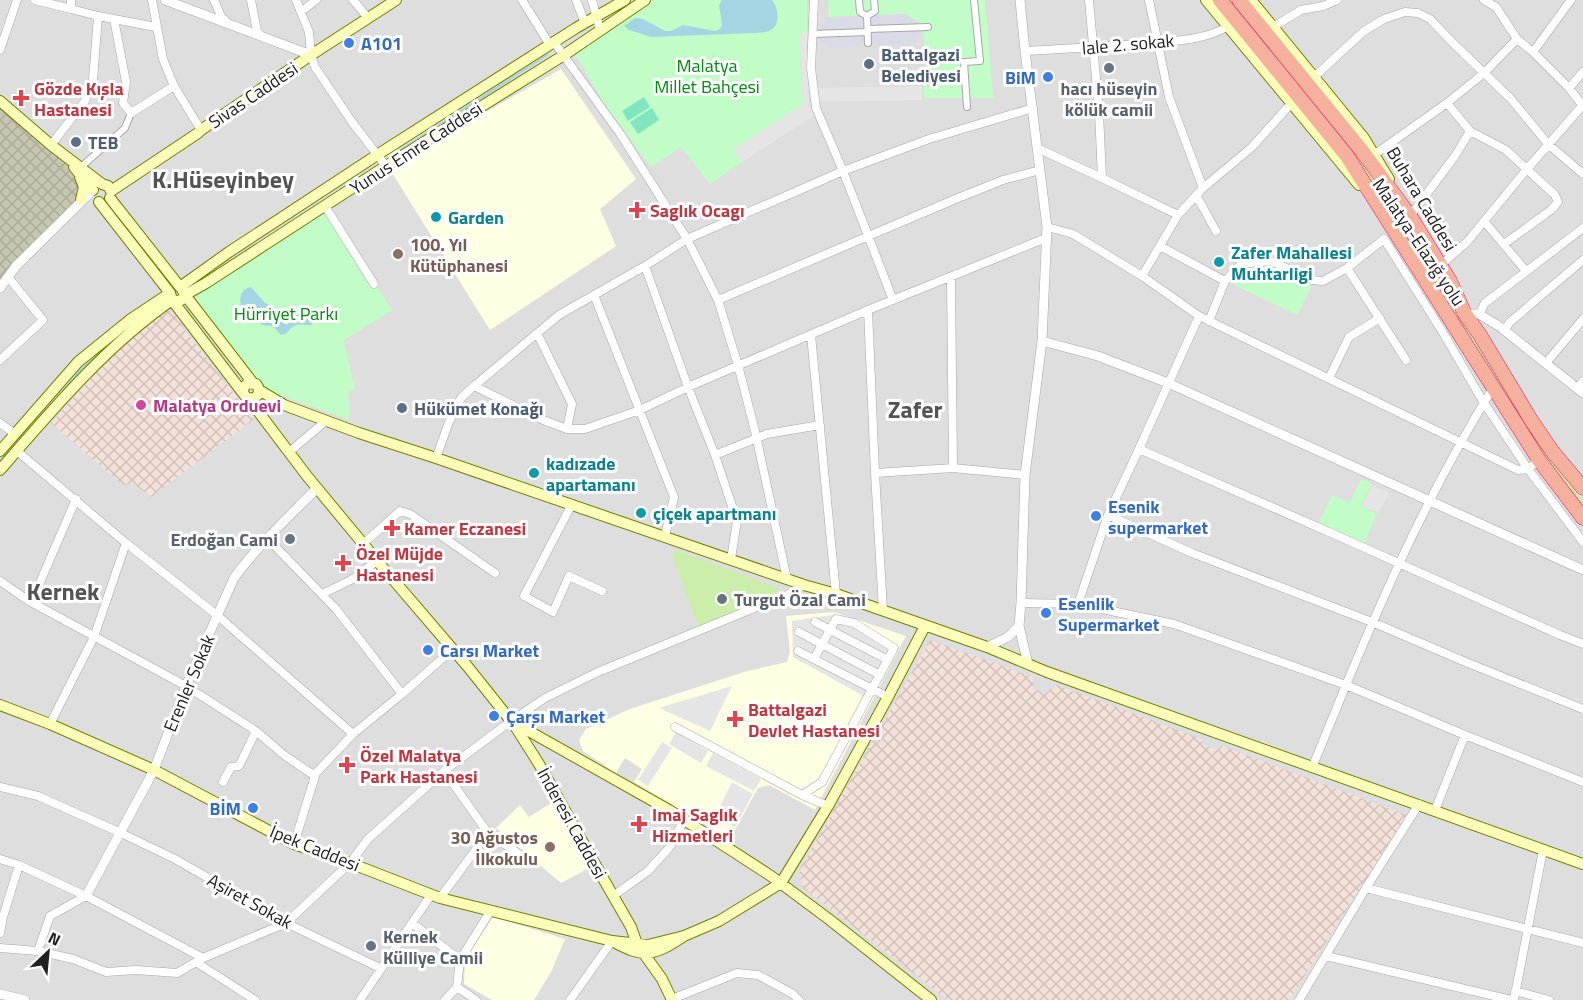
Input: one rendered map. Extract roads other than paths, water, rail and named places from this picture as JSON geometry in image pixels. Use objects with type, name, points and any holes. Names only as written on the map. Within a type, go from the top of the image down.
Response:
[{"type":"highway","points":[[1220,0],[1338,144],[1389,222]]},
{"type":"highway","points":[[1239,0],[1356,144],[1410,216]]},
{"type":"highway","name":"Buhara Caddesi","points":[[1410,216],[1472,314],[1480,335],[1531,420],[1552,451],[1583,488]]},
{"type":"highway","name":"Malatya-Elazığ yolu","points":[[1389,222],[1539,460],[1583,518]]},
{"type":"main road","name":"Sivas Caddesi","points":[[110,195],[311,54],[396,0]]},
{"type":"main road","name":"Yunus Emre Caddesi","points":[[177,294],[229,252],[585,23],[625,0]]},
{"type":"main road","name":"Yunus Emre Caddesi","points":[[177,294],[215,277],[645,0]]},
{"type":"main road","name":"Malatya-Elazığ yolu","points":[[1206,0],[1389,222]]},
{"type":"main road","name":"Buhara Caddesi","points":[[1251,0],[1364,138],[1410,216]]},
{"type":"main road","points":[[0,103],[80,169],[97,187]]},
{"type":"main road","points":[[0,103],[80,169],[84,187],[81,200]]},
{"type":"main road","points":[[97,187],[108,186],[110,195],[177,294],[246,395],[289,452],[511,720],[684,820],[781,883],[931,1000]]},
{"type":"main road","points":[[97,187],[93,196],[177,294],[256,386],[284,405],[359,433],[883,610],[1312,768],[1583,864]]},
{"type":"main road","points":[[99,202],[105,202],[110,195]]},
{"type":"main road","points":[[0,451],[78,362],[131,318],[177,294]]},
{"type":"main road","points":[[0,470],[102,356],[177,294]]},
{"type":"main road","points":[[246,395],[256,397],[256,386]]},
{"type":"main road","points":[[268,424],[268,411],[284,405]]},
{"type":"main road","points":[[781,883],[828,806],[925,626]]},
{"type":"main road","name":"İpek Caddesi","points":[[0,705],[50,724],[154,770],[294,844],[435,896],[641,948],[684,936],[718,921],[781,883]]},
{"type":"main road","name":"İnderesi Caddesi","points":[[511,720],[539,764],[632,927],[641,948],[662,979],[672,999]]},
{"type":"street","points":[[0,50],[4,27],[18,0]]},
{"type":"street","points":[[35,0],[71,4],[98,16],[156,27]]},
{"type":"street","points":[[152,0],[163,58],[174,86],[201,130]]},
{"type":"street","points":[[165,0],[311,54]]},
{"type":"street","points":[[214,0],[221,16],[229,25]]},
{"type":"street","points":[[250,0],[257,31],[261,36]]},
{"type":"street","points":[[296,0],[309,32],[315,67],[352,122],[386,166]]},
{"type":"street","points":[[301,12],[316,0]]},
{"type":"street","points":[[353,0],[368,18]]},
{"type":"street","points":[[522,0],[552,44],[564,54],[621,135],[687,239],[718,300],[738,365],[787,579]]},
{"type":"street","points":[[576,0],[585,23]]},
{"type":"street","points":[[592,0],[600,30]]},
{"type":"street","points":[[813,0],[811,68],[816,108],[893,300]]},
{"type":"street","points":[[859,0],[860,12],[867,16]]},
{"type":"street","points":[[867,16],[875,11],[874,0]]},
{"type":"street","points":[[967,107],[964,62],[980,61],[974,0]]},
{"type":"street","points":[[1020,0],[1047,226],[1042,340],[1025,475],[1019,626],[1028,664]]},
{"type":"street","points":[[1089,0],[1099,112],[1102,178]]},
{"type":"street","points":[[1149,0],[1169,97],[1203,188]]},
{"type":"street","points":[[1273,27],[1301,10],[1337,0]]},
{"type":"street","points":[[1441,265],[1467,242],[1548,144],[1583,106],[1569,88],[1517,39],[1498,4],[1484,0]]},
{"type":"street","points":[[1533,52],[1571,0]]},
{"type":"street","points":[[1314,76],[1364,31],[1384,19],[1405,12],[1418,13],[1430,19],[1511,99],[1548,144],[1583,174]]},
{"type":"street","points":[[51,145],[85,101],[93,80],[98,16]]},
{"type":"street","points":[[867,16],[868,43]]},
{"type":"street","points":[[114,19],[126,82],[123,103],[131,113]]},
{"type":"street","name":"lale 2. sokak","points":[[1025,51],[1157,42],[1215,33],[1228,26]]},
{"type":"street","points":[[812,34],[928,27]]},
{"type":"street","points":[[1375,154],[1447,103],[1484,73],[1517,39]]},
{"type":"street","points":[[1569,88],[1583,72]]},
{"type":"street","points":[[80,169],[125,128],[131,113],[174,86]]},
{"type":"street","points":[[1447,103],[1470,131],[1506,150],[1555,195],[1558,202],[1551,210],[1504,244]]},
{"type":"street","points":[[1142,276],[1178,215],[1203,188],[1252,147],[1293,104]]},
{"type":"street","points":[[436,458],[449,422],[461,398],[474,386],[559,315],[687,239],[843,171],[929,139],[1033,108]]},
{"type":"street","points":[[1410,216],[1455,156],[1470,131]]},
{"type":"street","points":[[1037,148],[1178,215]]},
{"type":"street","points":[[718,300],[1003,180],[1040,170]]},
{"type":"street","points":[[0,288],[16,266],[81,200],[97,187]]},
{"type":"street","points":[[1196,195],[1216,231]]},
{"type":"street","points":[[326,206],[374,284]]},
{"type":"street","points":[[1484,221],[1526,271]]},
{"type":"street","points":[[1047,226],[1073,234],[1142,276],[1199,316],[1518,470],[1528,469],[1539,460]]},
{"type":"street","points":[[1581,388],[1498,326],[1472,314],[1583,228]]},
{"type":"street","points":[[474,386],[543,420],[567,429],[585,429],[640,410],[738,365],[1046,238]]},
{"type":"street","points":[[1209,321],[1225,281],[1241,264],[1271,261],[1312,280],[1323,281],[1347,268],[1384,239],[1484,403],[1528,469],[1583,542]]},
{"type":"street","points":[[1160,246],[1225,281]]},
{"type":"street","points":[[1504,331],[1510,322],[1583,260]]},
{"type":"street","points":[[645,266],[688,387],[715,454],[737,521],[731,559]]},
{"type":"street","points":[[1347,268],[1407,360]]},
{"type":"street","points":[[0,360],[43,320],[8,277]]},
{"type":"street","points":[[951,278],[952,468]]},
{"type":"street","points":[[594,295],[674,498],[664,536]]},
{"type":"street","points":[[868,310],[883,610]]},
{"type":"street","points":[[1078,604],[1108,515],[1199,316]]},
{"type":"street","points":[[1329,378],[1349,338],[1380,318]]},
{"type":"street","points":[[1546,363],[1583,319]]},
{"type":"street","points":[[537,333],[572,404],[567,429]]},
{"type":"street","points":[[811,335],[836,594]]},
{"type":"street","points":[[1042,340],[1098,356],[1168,383],[1583,570]]},
{"type":"street","points":[[1312,768],[1372,622],[1429,500],[1493,388]]},
{"type":"street","points":[[570,411],[576,429]]},
{"type":"street","points":[[289,452],[326,421]]},
{"type":"street","points":[[0,423],[15,434]]},
{"type":"street","points":[[715,454],[767,434],[820,425]]},
{"type":"street","points":[[1139,449],[1583,644]]},
{"type":"street","points":[[18,451],[126,543],[218,616],[353,734]]},
{"type":"street","points":[[875,473],[952,468],[1025,475]]},
{"type":"street","name":"Erenler Sokak","points":[[86,896],[154,770],[186,686],[234,578],[318,488]]},
{"type":"street","points":[[29,601],[38,587],[76,499]]},
{"type":"street","points":[[572,504],[524,596],[553,612],[569,576],[602,591]]},
{"type":"street","points":[[363,544],[400,511],[404,511],[495,573]]},
{"type":"street","points":[[1108,515],[1192,553],[1372,622],[1583,709]]},
{"type":"street","points":[[268,539],[336,609],[402,694]]},
{"type":"street","points":[[50,724],[94,637],[126,543]]},
{"type":"street","points":[[322,594],[351,580],[377,561]]},
{"type":"street","points":[[0,580],[29,601],[186,686],[256,732],[312,774],[316,773]]},
{"type":"street","points":[[0,948],[38,951],[73,959],[106,972],[136,970],[177,973],[200,960],[286,922],[350,863],[368,839],[444,771],[511,720],[545,698],[598,672],[781,599],[804,585]]},
{"type":"street","points":[[1021,603],[1078,604],[1174,624],[1346,685],[1583,782]]},
{"type":"street","points":[[802,795],[822,782],[894,648],[854,623],[836,619],[814,659]]},
{"type":"street","points":[[815,622],[888,660]]},
{"type":"street","points":[[987,647],[1008,637],[1019,626]]},
{"type":"street","points":[[799,632],[880,675]]},
{"type":"street","points":[[294,844],[316,773],[353,734],[453,649]]},
{"type":"street","points":[[798,651],[888,697]]},
{"type":"street","points":[[675,727],[802,795],[828,806]]},
{"type":"street","points":[[223,782],[231,767],[239,766],[256,732]]},
{"type":"street","points":[[1435,810],[1465,735]]},
{"type":"street","points":[[444,771],[488,833],[519,854]]},
{"type":"street","name":"Aşiret Sokak","points":[[0,787],[38,796],[121,832],[175,859],[286,922],[380,968]]},
{"type":"street","points":[[1299,1000],[1419,804]]},
{"type":"street","points":[[613,896],[648,871],[669,848],[684,820]]},
{"type":"street","points":[[362,999],[380,968],[412,923],[488,833]]},
{"type":"street","points":[[1326,956],[1512,1000],[1543,850]]},
{"type":"street","points":[[0,859],[19,865],[86,896],[200,960],[255,1000]]},
{"type":"street","points":[[0,933],[19,865]]},
{"type":"street","points":[[1366,888],[1583,943]]},
{"type":"street","points":[[38,951],[50,916],[86,896]]},
{"type":"street","points":[[445,1000],[457,987],[460,960],[490,910]]},
{"type":"street","points":[[412,923],[460,960]]},
{"type":"street","points":[[570,1000],[612,940]]},
{"type":"street","points":[[672,999],[737,973],[758,975],[800,1000]]},
{"type":"street","points":[[457,987],[476,1000]]},
{"type":"street","points":[[1515,991],[1549,1000]]},
{"type":"street","points":[[0,994],[25,1000]]},
{"type":"water","points":[[722,0],[772,0],[777,12],[776,25],[769,31],[761,33],[651,37],[629,30],[624,26],[635,18],[643,19],[665,31],[671,31],[683,25],[715,31],[722,25],[719,5]]},
{"type":"water","points":[[251,287],[264,302],[277,310],[286,325],[291,322],[290,311],[298,309],[310,311],[313,315],[312,325],[295,326],[286,334],[281,335],[273,326],[262,325],[255,312],[241,306],[241,294]]},
{"type":"waterway","points":[[390,157],[547,55]]},
{"type":"waterway","points":[[64,390],[104,349]]},
{"type":"waterway","points":[[0,461],[12,448]]},
{"type":"place","name":"A101","points":[[349,43]]},
{"type":"place","name":"Battalgazi Belediyesi","points":[[869,64]]},
{"type":"place","name":"hacı hüseyin kölük camii","points":[[1109,68]]},
{"type":"place","name":"BiM","points":[[1048,77]]},
{"type":"place","name":"Gözde Kışla Hastanesi","points":[[21,98]]},
{"type":"place","name":"TEB","points":[[76,142]]},
{"type":"place","name":"Saglık Ocagı","points":[[637,210]]},
{"type":"place","name":"Garden","points":[[436,217]]},
{"type":"place","name":"100. Yıl Kütüphanesi","points":[[398,254]]},
{"type":"place","name":"Zafer Mahallesi Muhtarligi","points":[[1219,262]]},
{"type":"place","name":"Malatya Orduevi","points":[[141,405]]},
{"type":"place","name":"Hükümet Konağı","points":[[402,408]]},
{"type":"place","name":"kadızade apartamanı","points":[[534,473]]},
{"type":"place","name":"çiçek apartmanı","points":[[641,513]]},
{"type":"place","name":"Esenik supermarket","points":[[1096,516]]},
{"type":"place","name":"Kamer Eczanesi","points":[[392,528]]},
{"type":"place","name":"Erdoğan Cami","points":[[290,539]]},
{"type":"place","name":"Özel Müjde Hastanesi","points":[[343,563]]},
{"type":"place","name":"Turgut Özal Cami","points":[[722,599]]},
{"type":"place","name":"Esenlik Supermarket","points":[[1046,613]]},
{"type":"place","name":"Carsı Market","points":[[428,650]]},
{"type":"place","name":"Çarşı Market","points":[[494,716]]},
{"type":"place","name":"Battalgazi Devlet Hastanesi","points":[[735,719]]},
{"type":"place","name":"Özel Malatya Park Hastanesi","points":[[347,765]]},
{"type":"place","name":"BİM","points":[[253,808]]},
{"type":"place","name":"Imaj Saglık Hizmetleri","points":[[639,824]]},
{"type":"place","name":"30 Ağustos İlkokulu","points":[[550,847]]},
{"type":"place","name":"Kernek Külliye Camii","points":[[371,946]]},
{"type":"district","name":"K.Hüseyinbey","points":[[223,179]]},
{"type":"district","name":"Zafer","points":[[915,409]]},
{"type":"district","name":"Kernek","points":[[63,591]]},
{"type":"park label","name":"Malatya Millet Bahçesi","points":[[707,76]]},
{"type":"park label","name":"Hürriyet Parkı","points":[[286,313]]}]
